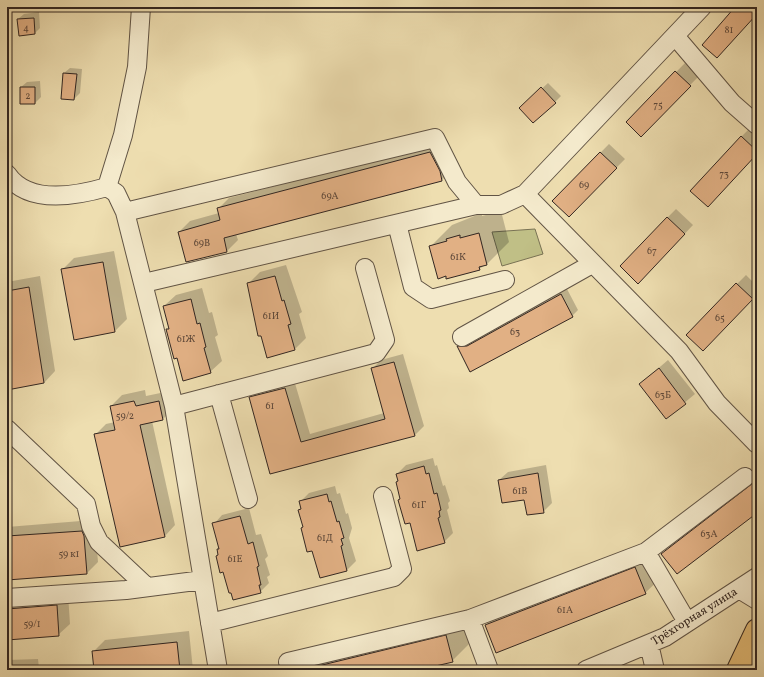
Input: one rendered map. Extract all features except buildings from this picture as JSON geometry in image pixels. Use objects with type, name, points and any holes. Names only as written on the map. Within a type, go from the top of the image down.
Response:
[{"type":"main road","points":[[738,670],[757,630]]},
{"type":"street","points":[[107,187],[123,135],[137,67],[141,7]]},
{"type":"street","points":[[144,283],[476,205],[501,205],[525,194],[702,7]]},
{"type":"street","points":[[675,36],[732,103],[757,125]]},
{"type":"street","points":[[125,212],[435,138],[457,182],[476,205]]},
{"type":"street","points":[[7,174],[13,182],[28,190],[55,197],[82,194],[107,187],[116,193],[125,212],[174,406],[218,670]]},
{"type":"street","points":[[7,196],[28,190]]},
{"type":"street","points":[[525,194],[679,351],[717,403],[756,440]]},
{"type":"street","points":[[397,224],[413,287],[431,299],[505,280]]},
{"type":"street","points":[[462,336],[592,264]]},
{"type":"street","points":[[174,406],[376,353],[385,340],[366,268]]},
{"type":"street","points":[[219,394],[248,499]]},
{"type":"street","points":[[7,429],[86,504],[91,526],[99,542],[148,587]]},
{"type":"street","points":[[288,662],[470,619],[646,552],[745,477]]},
{"type":"street","points":[[210,623],[394,577],[402,569],[383,496]]},
{"type":"street","points":[[646,552],[687,622]]},
{"type":"street","name":"Трёхгорная улица","points":[[586,670],[665,637],[757,577]]},
{"type":"street","points":[[7,598],[148,587],[203,580]]},
{"type":"street","points":[[739,589],[757,600]]},
{"type":"street","points":[[470,619],[489,670]]},
{"type":"street","points":[[649,644],[655,670]]},
{"type":"shaded area","points":[[535,229],[543,254],[502,266],[492,232]]}]
